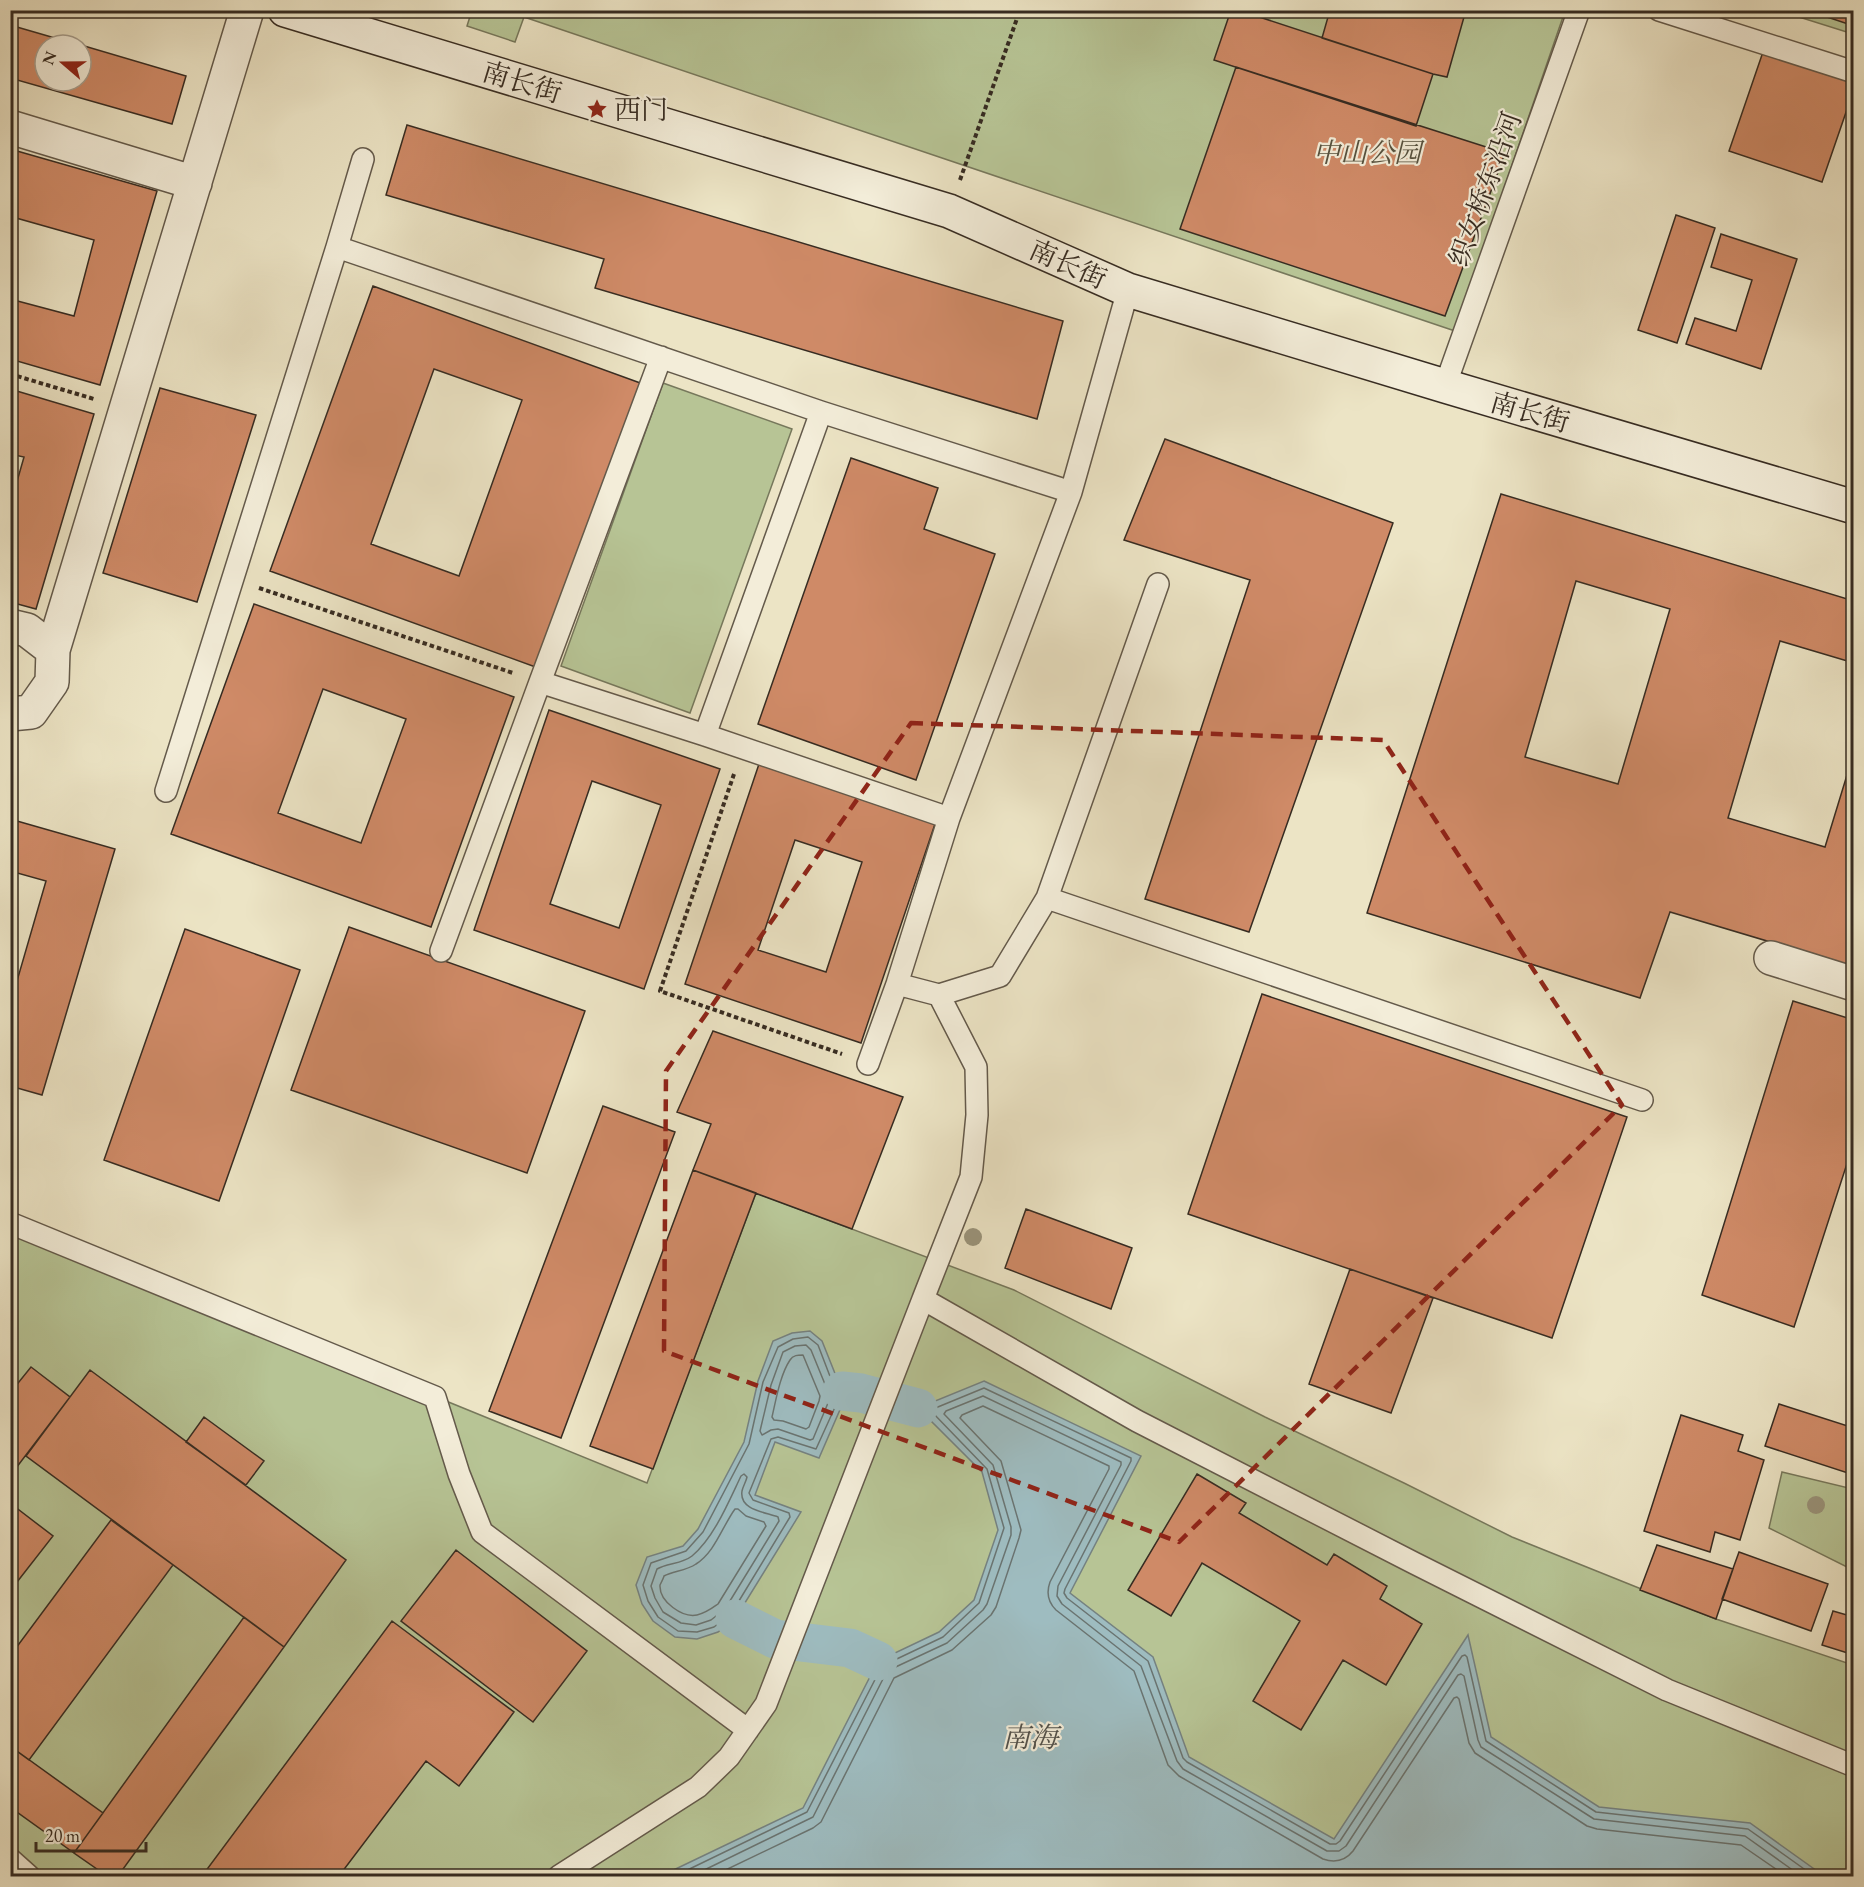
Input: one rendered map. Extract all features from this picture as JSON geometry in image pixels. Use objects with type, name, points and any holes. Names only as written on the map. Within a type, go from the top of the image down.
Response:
[{"type":"street","points":[[10,714],[31,712],[52,682],[53,650],[247,10]]},
{"type":"street","name":"南长街","points":[[285,10],[949,211],[1128,290],[1854,507]]},
{"type":"street","points":[[10,127],[195,183]]},
{"type":"street","points":[[10,626],[27,630],[53,650]]},
{"type":"street","points":[[1771,958],[1854,984]]},
{"type":"lane","name":"织女桥东沿河","points":[[1445,386],[1580,10]]},
{"type":"lane","points":[[1659,10],[1854,72]]},
{"type":"lane","points":[[166,791],[338,247],[363,159]]},
{"type":"lane","points":[[338,247],[821,412],[1071,492]]},
{"type":"lane","points":[[868,1064],[897,984],[949,818],[1071,492],[1128,290]]},
{"type":"lane","points":[[441,951],[661,357]]},
{"type":"lane","points":[[705,735],[821,412]]},
{"type":"lane","points":[[897,984],[939,995],[1000,976],[1047,898],[1158,584]]},
{"type":"lane","points":[[540,681],[949,818]]},
{"type":"lane","points":[[1047,898],[1642,1100]]},
{"type":"lane","points":[[559,1876],[698,1787],[729,1757],[766,1704],[971,1177],[977,1115],[976,1067],[939,995]]},
{"type":"lane","points":[[10,1223],[435,1397],[459,1474],[482,1532],[748,1730]]},
{"type":"lane","points":[[923,1299],[1137,1421],[1435,1574],[1667,1690],[1854,1766]]},
{"type":"lane","points":[[10,1859],[29,1876]]},
{"type":"path","points":[[949,211],[1020,10]]},
{"type":"path","points":[[10,374],[126,409]]},
{"type":"path","points":[[233,579],[540,681]]},
{"type":"path","points":[[743,748],[660,991],[868,1064]]},
{"type":"highlighted area","points":[[911,723],[1383,740],[1622,1105],[1179,1542],[664,1351],[666,1071]]},
{"type":"green space","name":"中山公园","points":[[472,10],[1565,11],[1455,331],[524,17],[515,42],[467,26]]},
{"type":"green space","points":[[1780,11],[1853,11],[1853,34]]},
{"type":"green space","points":[[663,383],[792,429],[690,713],[561,666]]},
{"type":"green space","points":[[756,1193],[1014,1290],[1265,1417],[1512,1537],[1716,1619],[1853,1665],[1853,1876],[11,1876],[10,1223],[647,1483]]},
{"type":"green space","points":[[1782,1472],[1853,1489],[1853,1570],[1769,1528]]},
{"type":"water","points":[[810,1331],[822,1341],[842,1391],[842,1405],[819,1458],[775,1442],[755,1495],[801,1512],[735,1619],[718,1632],[697,1639],[675,1637],[653,1621],[642,1604],[636,1585],[647,1557],[683,1546],[698,1529],[744,1442],[758,1381],[773,1341],[792,1333]]},
{"type":"water","name":"南海","points":[[984,1381],[1141,1456],[1070,1593],[1153,1657],[1189,1757],[1334,1839],[1468,1635],[1491,1737],[1599,1807],[1750,1823],[1824,1876],[661,1876],[803,1808],[878,1661],[939,1632],[974,1600],[998,1530],[982,1472],[918,1408]]},
{"type":"building","points":[[1231,10],[1238,10],[1433,74],[1416,126],[1214,60]]},
{"type":"building","points":[[1330,10],[1466,10],[1447,77],[1322,38]]},
{"type":"building","points":[[1806,10],[1854,10],[1854,26]]},
{"type":"building","points":[[10,25],[38,33],[33,33],[33,85],[10,78]]},
{"type":"building","points":[[93,49],[186,76],[172,124],[63,93],[93,93]]},
{"type":"building","points":[[1764,49],[1854,79],[1854,89],[1822,182],[1729,151]]},
{"type":"building","points":[[1236,67],[1505,153],[1445,316],[1180,229]]},
{"type":"building","points":[[407,125],[1063,321],[1037,419],[595,288],[604,259],[386,195]]},
{"type":"building","points":[[10,149],[157,191],[100,385],[10,359],[10,299],[74,316],[94,240],[16,218],[10,238]]},
{"type":"building","points":[[1676,215],[1715,228],[1677,343],[1638,330]]},
{"type":"building","points":[[1721,234],[1797,259],[1761,369],[1686,344],[1695,318],[1736,331],[1752,280],[1711,267]]},
{"type":"building","points":[[373,286],[643,384],[541,669],[270,571]],"holes":[[[434,369],[522,400],[459,576],[371,544]]]},
{"type":"building","points":[[160,388],[256,415],[197,602],[103,573]]},
{"type":"building","points":[[10,389],[94,414],[36,609],[10,602],[10,506],[24,457],[10,454]]},
{"type":"building","points":[[1165,439],[1393,523],[1249,932],[1145,899],[1250,580],[1124,540]]},
{"type":"building","points":[[851,458],[938,488],[924,529],[995,554],[916,780],[758,724]]},
{"type":"building","points":[[1501,494],[1854,601],[1854,663],[1780,641],[1728,818],[1825,847],[1854,752],[1854,967],[1670,912],[1640,998],[1367,913]],"holes":[[[1576,581],[1670,609],[1618,784],[1525,757]]]},
{"type":"building","points":[[254,604],[514,697],[431,927],[171,834]],"holes":[[[323,689],[406,719],[361,843],[278,813]]]},
{"type":"building","points":[[549,710],[720,769],[644,989],[474,930]],"holes":[[[592,781],[661,805],[619,928],[550,904]]]},
{"type":"building","points":[[759,764],[935,824],[861,1043],[685,984]],"holes":[[[795,840],[862,862],[826,972],[758,950]]]},
{"type":"building","points":[[10,819],[115,849],[42,1095],[10,1086],[10,1005],[46,881],[10,871]]},
{"type":"building","points":[[349,927],[585,1011],[527,1173],[291,1090]]},
{"type":"building","points":[[185,929],[300,970],[219,1201],[104,1160]]},
{"type":"building","points":[[1262,994],[1627,1117],[1552,1338],[1188,1214]]},
{"type":"building","points":[[1793,1001],[1854,1020],[1854,1142],[1794,1327],[1702,1295]]},
{"type":"building","points":[[713,1031],[903,1097],[852,1229],[693,1170],[711,1124],[677,1112]]},
{"type":"building","points":[[603,1106],[675,1132],[561,1438],[489,1411]]},
{"type":"building","points":[[693,1170],[756,1193],[653,1469],[590,1446]]},
{"type":"building","points":[[1026,1209],[1132,1248],[1111,1309],[1005,1268]]},
{"type":"building","points":[[1350,1269],[1433,1298],[1391,1413],[1309,1384]]},
{"type":"building","points":[[31,1367],[70,1397],[10,1476],[10,1393]]},
{"type":"building","points":[[90,1370],[346,1560],[284,1647],[26,1456]]},
{"type":"building","points":[[1779,1404],[1854,1428],[1854,1475],[1765,1446]]},
{"type":"building","points":[[1681,1415],[1743,1435],[1738,1451],[1764,1460],[1740,1540],[1715,1532],[1710,1552],[1644,1531]]},
{"type":"building","points":[[204,1417],[264,1461],[246,1485],[186,1442]]},
{"type":"building","points":[[1197,1474],[1246,1503],[1239,1513],[1327,1565],[1334,1554],[1387,1586],[1380,1599],[1422,1624],[1386,1685],[1343,1660],[1301,1730],[1253,1701],[1300,1621],[1202,1563],[1171,1616],[1128,1590]]},
{"type":"building","points":[[10,1503],[53,1536],[10,1591]]},
{"type":"building","points":[[111,1520],[173,1565],[29,1760],[10,1746],[10,1656]]},
{"type":"building","points":[[1657,1545],[1733,1569],[1716,1619],[1640,1590]]},
{"type":"building","points":[[456,1550],[587,1651],[533,1722],[401,1621]]},
{"type":"building","points":[[1739,1552],[1828,1584],[1811,1631],[1722,1599]]},
{"type":"building","points":[[1833,1611],[1854,1617],[1854,1655],[1822,1645]]},
{"type":"building","points":[[244,1617],[284,1647],[118,1876],[107,1876],[74,1853]]},
{"type":"building","points":[[392,1621],[514,1712],[459,1786],[426,1761],[339,1876],[202,1876]]},
{"type":"building","points":[[10,1746],[103,1813],[74,1853],[10,1807]]},
{"type":"waterway","points":[[842,1391],[861,1393],[918,1408]]},
{"type":"waterway","points":[[735,1619],[775,1639],[850,1648],[878,1661]]},
{"type":"place","name":"西门","points":[[597,109]]}]
